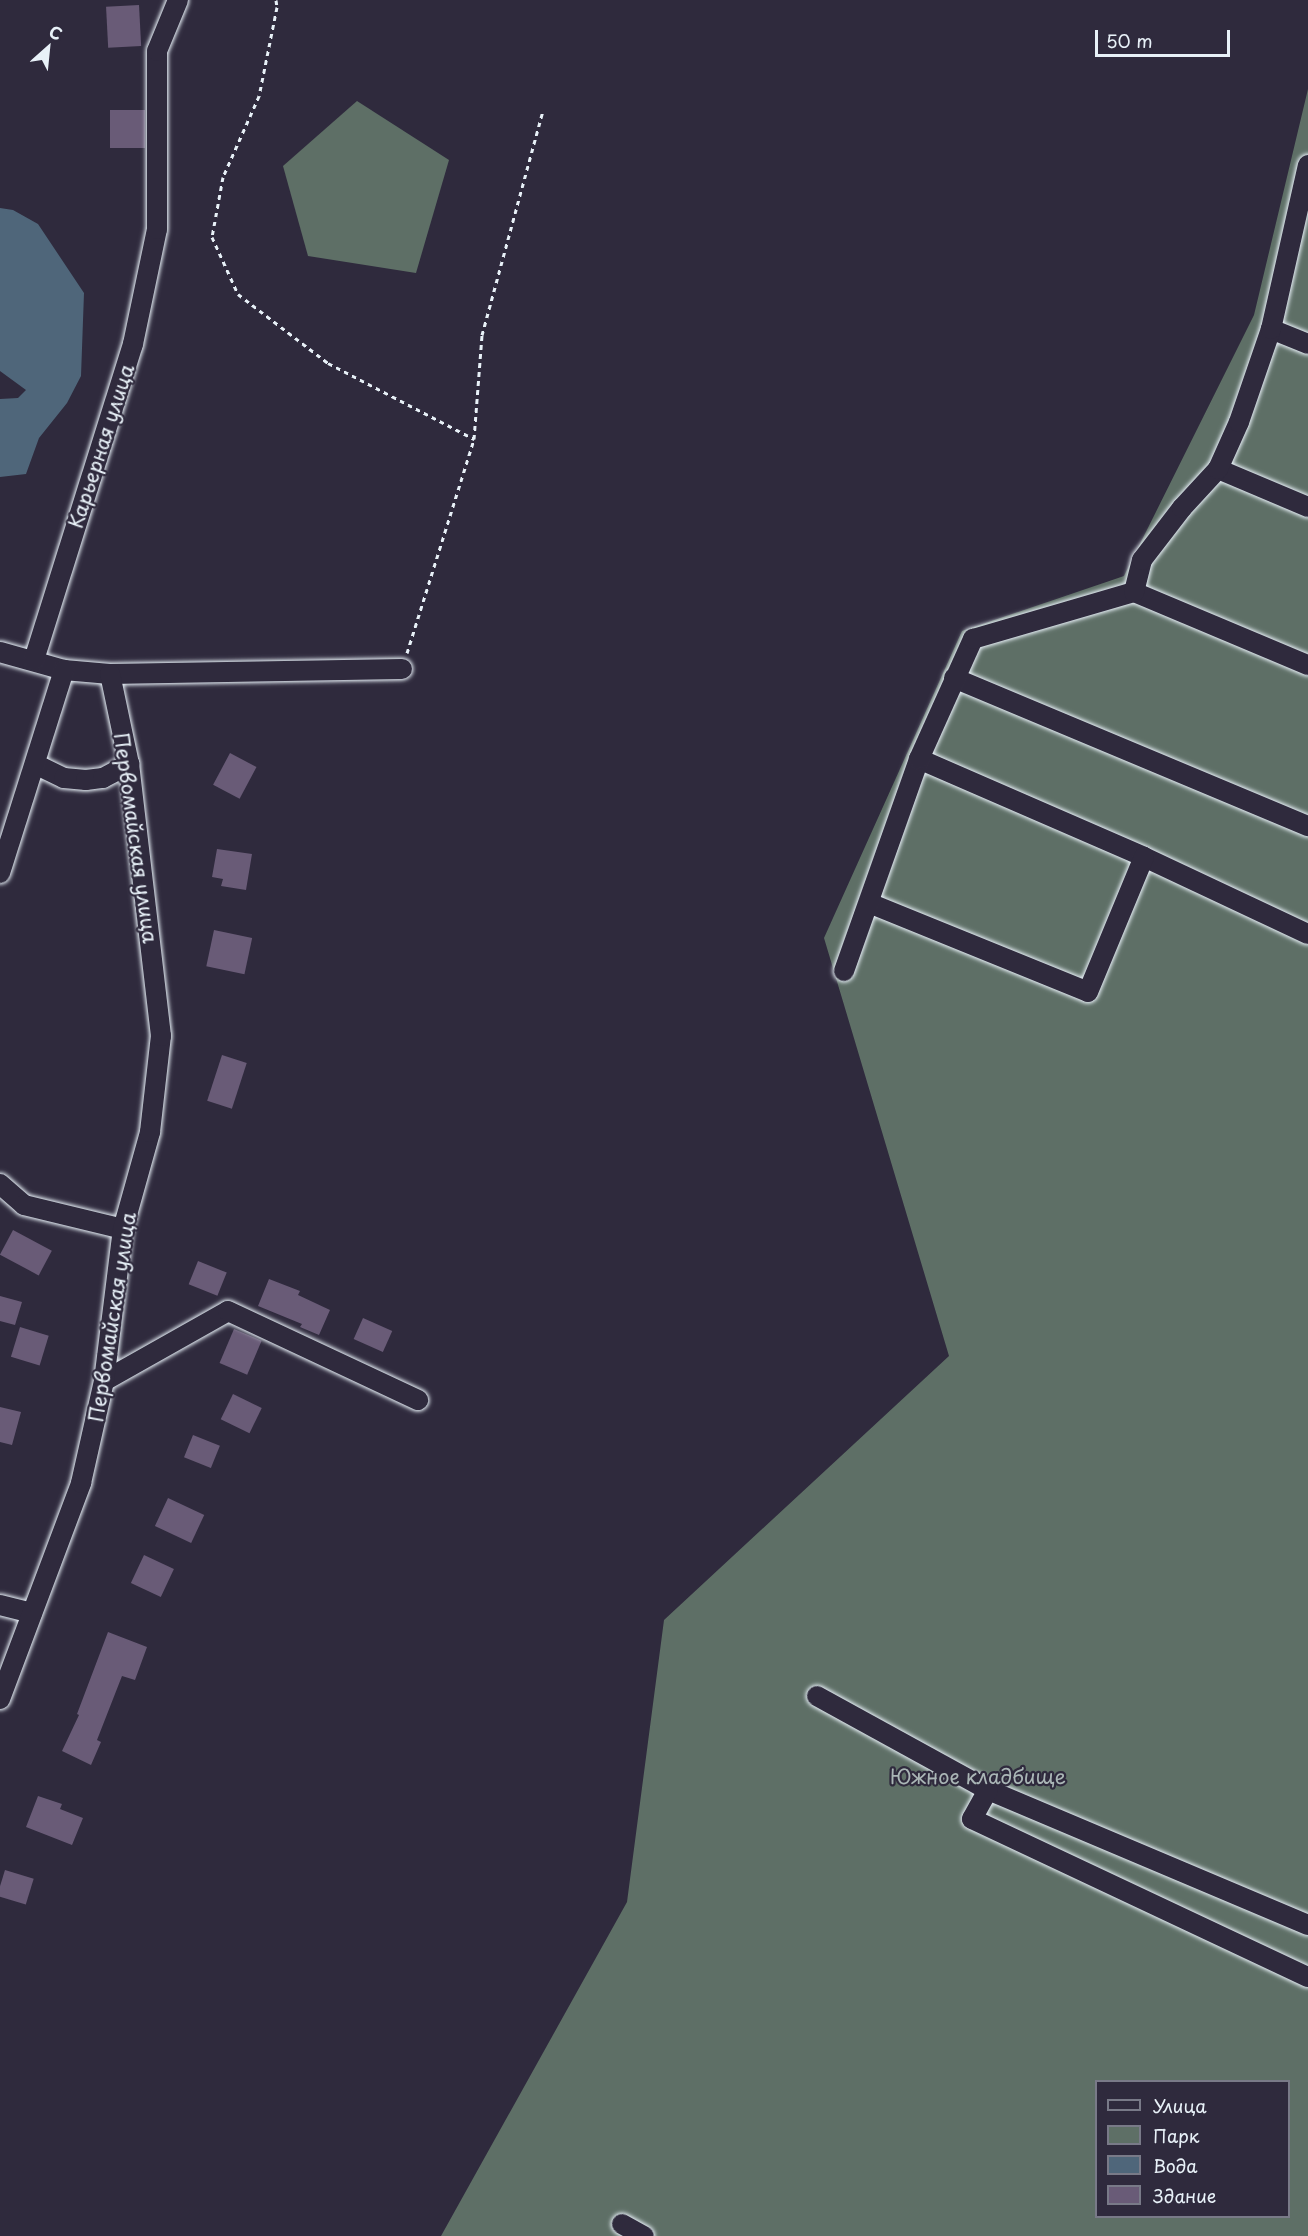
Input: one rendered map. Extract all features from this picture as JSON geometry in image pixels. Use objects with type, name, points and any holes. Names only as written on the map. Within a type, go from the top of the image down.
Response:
[{"type":"street","name":"Карьерная улица","points":[[34,660],[133,344],[157,229],[157,51],[178,0]]},
{"type":"street","points":[[1134,591],[1142,560],[1182,508],[1218,469],[1239,422],[1271,329],[1304,198],[1308,165]]},
{"type":"street","points":[[1271,329],[1308,344]]},
{"type":"street","points":[[1218,469],[1308,507]]},
{"type":"street","points":[[844,971],[920,759],[973,639],[1134,591],[1308,665]]},
{"type":"street","points":[[0,652],[64,670],[110,674],[402,669]]},
{"type":"street","points":[[0,873],[64,670]]},
{"type":"street","name":"Первомайская улица","points":[[0,1699],[81,1483],[104,1381],[123,1229],[150,1132],[161,1036],[129,764],[110,674]]},
{"type":"street","points":[[954,678],[1308,826]]},
{"type":"street","points":[[920,759],[1144,857],[1308,934]]},
{"type":"street","points":[[35,764],[64,778],[86,780],[103,778],[129,764]]},
{"type":"street","points":[[869,903],[1088,992],[1144,857]]},
{"type":"street","points":[[0,1184],[24,1205],[123,1229]]},
{"type":"street","points":[[104,1381],[228,1311],[418,1400]]},
{"type":"street","points":[[0,1605],[32,1613]]},
{"type":"street","points":[[817,1696],[988,1790],[1308,1925]]},
{"type":"street","points":[[988,1790],[972,1819],[1308,1977]]},
{"type":"street","points":[[622,2224],[644,2236]]},
{"type":"path","points":[[276,0],[277,7],[259,96],[223,177],[212,237],[220,256],[238,294],[328,363],[474,439]]},
{"type":"path","points":[[402,669],[474,439],[482,334],[543,111]]},
{"type":"green space","name":"Южное кладбище","points":[[1308,89],[1308,2236],[441,2236],[627,1902],[664,1620],[949,1356],[824,938],[962,631],[1124,576],[1254,315]]},
{"type":"green space","points":[[357,101],[449,160],[416,273],[308,256],[283,166]]},
{"type":"water","points":[[0,208],[13,210],[38,224],[84,293],[81,376],[67,403],[39,438],[26,474],[0,477],[0,399],[18,398],[26,390],[0,371]]},
{"type":"building","points":[[139,5],[141,46],[108,48],[106,7]]},
{"type":"building","points":[[110,110],[145,110],[145,148],[110,148]]},
{"type":"building","points":[[230,753],[256,767],[240,799],[213,785]]},
{"type":"building","points":[[217,849],[252,854],[246,890],[221,886],[223,879],[212,877]]},
{"type":"building","points":[[214,930],[252,938],[244,974],[206,966]]},
{"type":"building","points":[[222,1055],[247,1063],[232,1109],[207,1101]]},
{"type":"building","points":[[13,1230],[52,1251],[39,1275],[0,1255]]},
{"type":"building","points":[[198,1261],[227,1273],[217,1296],[189,1284]]},
{"type":"building","points":[[269,1279],[300,1291],[298,1295],[330,1310],[319,1335],[300,1327],[302,1324],[258,1306]]},
{"type":"building","points":[[0,1296],[22,1302],[15,1325],[0,1321]]},
{"type":"building","points":[[363,1318],[392,1331],[383,1352],[354,1339]]},
{"type":"building","points":[[20,1327],[49,1336],[40,1365],[11,1357]]},
{"type":"building","points":[[234,1329],[262,1341],[247,1375],[220,1363]]},
{"type":"building","points":[[233,1394],[262,1408],[249,1433],[221,1419]]},
{"type":"building","points":[[0,1407],[21,1412],[12,1445],[0,1442]]},
{"type":"building","points":[[193,1435],[220,1446],[211,1468],[184,1457]]},
{"type":"building","points":[[168,1498],[204,1515],[191,1543],[155,1526]]},
{"type":"building","points":[[144,1555],[174,1569],[161,1597],[131,1583]]},
{"type":"building","points":[[108,1632],[147,1647],[135,1680],[122,1676],[97,1740],[101,1742],[91,1765],[62,1751],[79,1715],[77,1714]]},
{"type":"building","points":[[38,1796],[62,1804],[60,1809],[83,1818],[72,1845],[26,1827]]},
{"type":"building","points":[[5,1870],[34,1879],[26,1905],[0,1897],[0,1886]]}]
